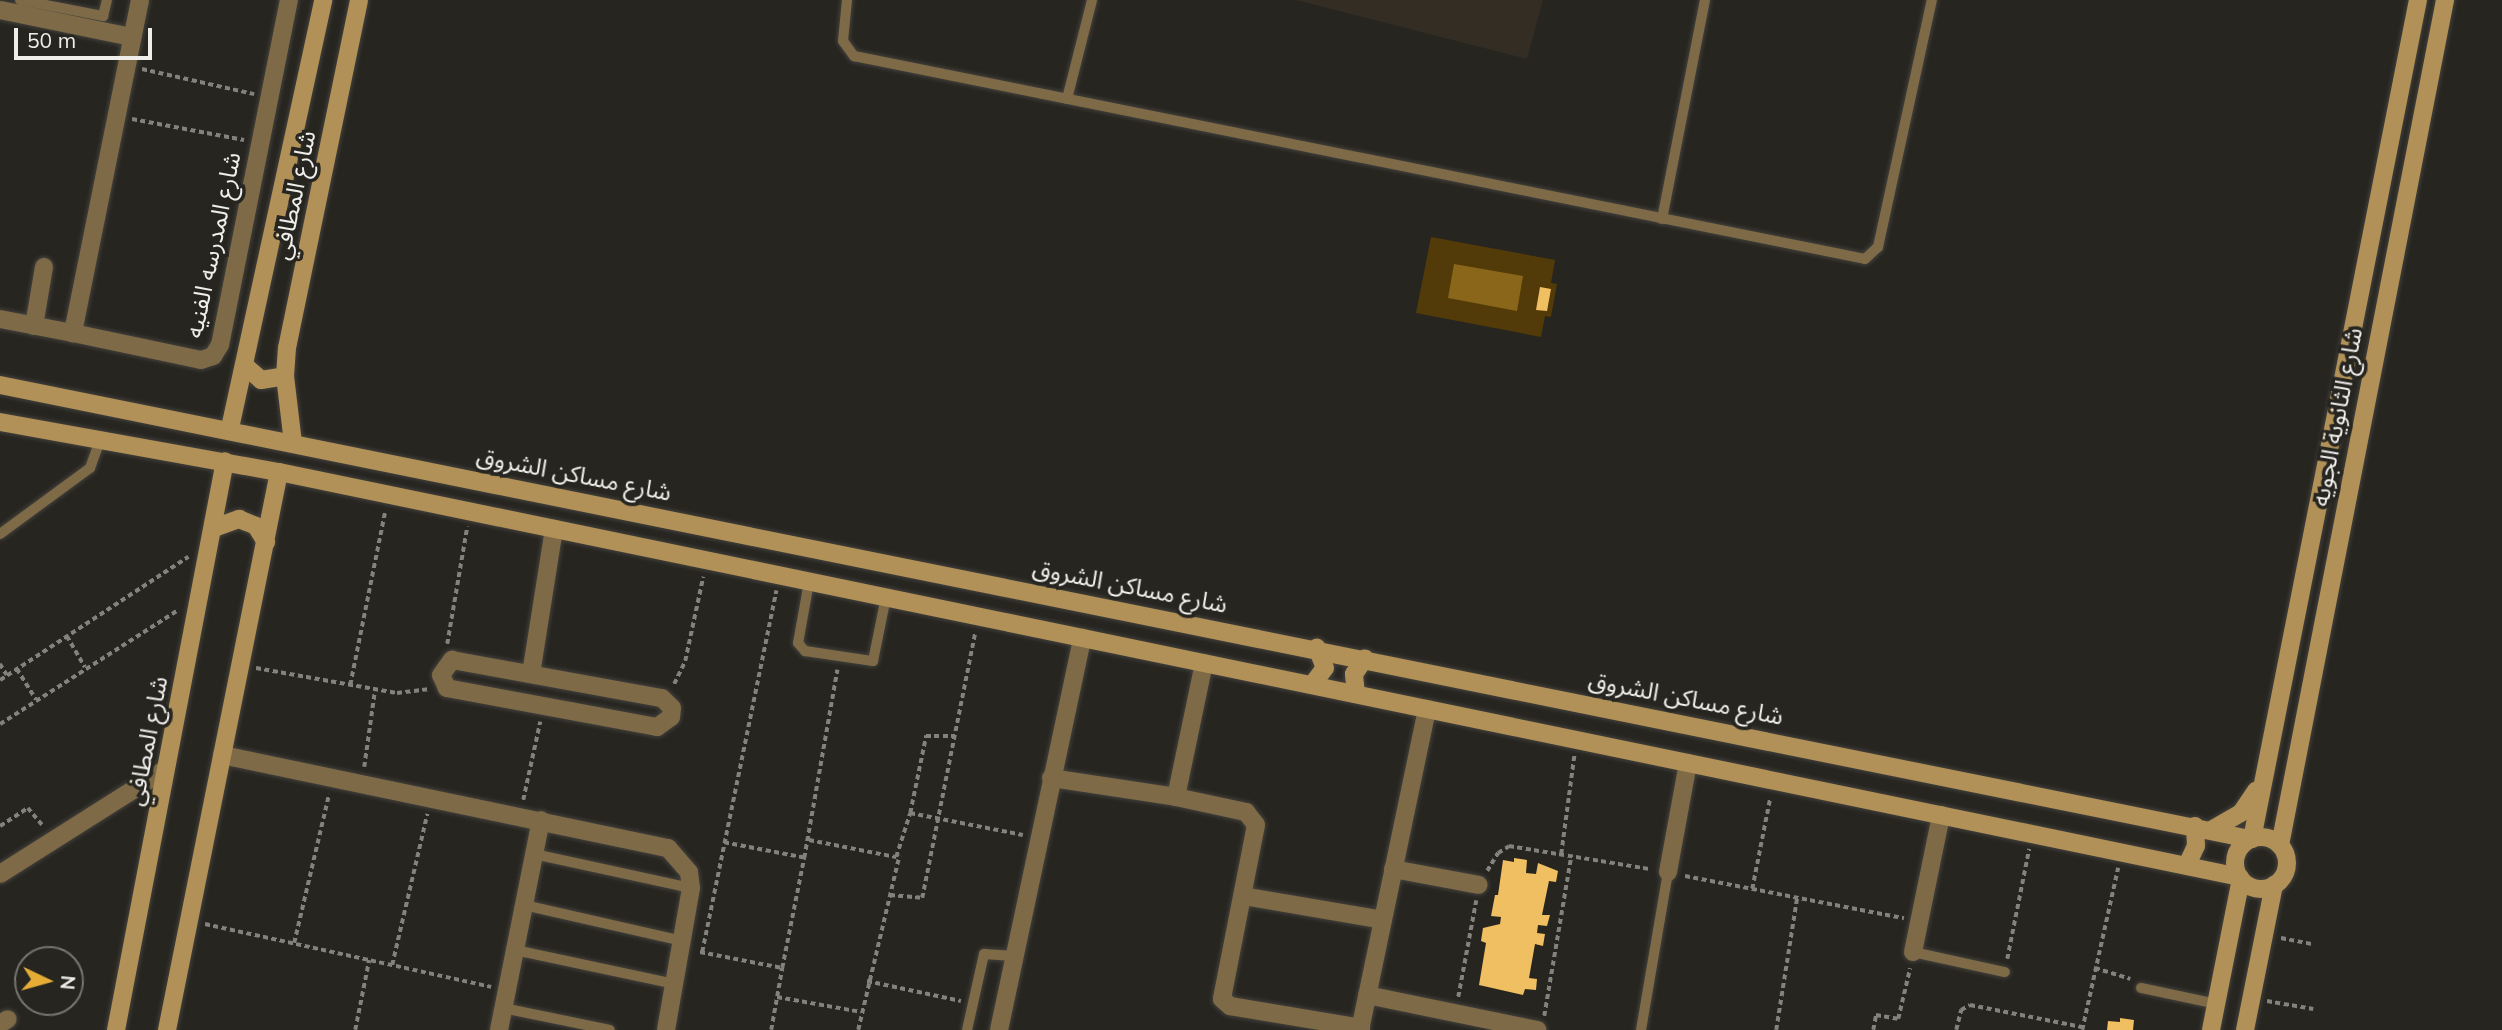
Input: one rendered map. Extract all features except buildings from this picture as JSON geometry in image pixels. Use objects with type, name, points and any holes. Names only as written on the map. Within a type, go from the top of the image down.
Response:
[{"type":"street","points":[[0,319],[73,333],[140,0]]},
{"type":"street","name":"شارع المدرسه الفنيه","points":[[73,333],[195,359],[213,356],[220,345],[289,0]]},
{"type":"street","name":"شارع المطافي","points":[[230,428],[323,0]]},
{"type":"street","name":"شارع المطافي","points":[[293,443],[285,376],[359,0]]},
{"type":"street","name":"شارع الثانوية الجويه","points":[[2251,839],[2418,0]]},
{"type":"street","name":"شارع الثانوية الجويه","points":[[2280,845],[2445,0]]},
{"type":"street","points":[[0,10],[132,37]]},
{"type":"street","points":[[34,326],[44,267]]},
{"type":"street","points":[[244,365],[261,380],[285,376]]},
{"type":"street","name":"شارع مساكن الشروق","points":[[0,385],[230,428],[293,443],[2213,829],[2251,839]]},
{"type":"street","points":[[0,422],[225,461],[2187,865],[2241,878],[2257,888],[2274,885]]},
{"type":"street","name":"شارع المطافي","points":[[116,1030],[202,595],[225,461]]},
{"type":"street","points":[[167,1030],[279,472]]},
{"type":"street","points":[[212,535],[230,520],[248,522],[266,542]]},
{"type":"street","points":[[531,674],[554,529]]},
{"type":"street","points":[[999,1030],[1082,638]]},
{"type":"street","points":[[1312,685],[1325,668],[1317,648]]},
{"type":"street","points":[[1356,694],[1354,674],[1365,658]]},
{"type":"street","points":[[452,660],[662,698],[669,703],[669,721],[657,727],[447,688],[442,670],[452,660]]},
{"type":"street","points":[[1176,797],[1204,663]]},
{"type":"street","points":[[1051,778],[1176,797],[1252,817],[1256,832],[1224,1002],[1360,1029],[1427,709]]},
{"type":"street","points":[[222,755],[668,848],[689,872],[691,888],[666,1030]]},
{"type":"street","points":[[1668,872],[1688,762]]},
{"type":"street","points":[[0,874],[166,769]]},
{"type":"street","points":[[2213,829],[2241,813],[2260,785]]},
{"type":"street","points":[[1913,952],[1941,815]]},
{"type":"street","points":[[499,1030],[541,820]]},
{"type":"street","points":[[2187,865],[2196,846],[2194,826]]},
{"type":"street","points":[[2211,1030],[2241,878],[2237,853],[2251,839],[2267,837],[2280,845],[2287,863],[2274,885],[2245,1030]]},
{"type":"street","points":[[1394,869],[1479,885]]},
{"type":"street","points":[[1243,896],[1383,920]]},
{"type":"street","points":[[1367,995],[1539,1030]]},
{"type":"lane","points":[[20,0],[76,5],[103,16],[107,0]]},
{"type":"lane","points":[[847,0],[843,41],[854,56],[1662,219],[1871,257],[1878,247],[1932,0]]},
{"type":"lane","points":[[1067,99],[1092,0]]},
{"type":"lane","points":[[1662,219],[1705,0]]},
{"type":"lane","points":[[0,534],[90,468],[101,438]]},
{"type":"lane","points":[[809,582],[799,646],[805,651],[874,660],[886,597]]},
{"type":"lane","points":[[534,854],[691,888]]},
{"type":"lane","points":[[1641,1030],[1668,872]]},
{"type":"lane","points":[[524,905],[682,944]]},
{"type":"lane","points":[[515,950],[675,984]]},
{"type":"lane","points":[[1913,952],[2005,972]]},
{"type":"lane","points":[[967,1030],[984,954],[1014,956]]},
{"type":"lane","points":[[2141,988],[2217,1004]]},
{"type":"lane","points":[[505,999],[610,1030]]},
{"type":"path","points":[[127,66],[270,98]]},
{"type":"path","points":[[117,116],[260,143]]},
{"type":"path","points":[[350,685],[388,495]]},
{"type":"path","points":[[442,670],[470,512]]},
{"type":"path","points":[[0,680],[212,535]]},
{"type":"path","points":[[669,703],[685,661],[707,561]]},
{"type":"path","points":[[702,953],[779,575]]},
{"type":"path","points":[[0,724],[85,667],[202,595]]},
{"type":"path","points":[[890,895],[922,898],[978,616]]},
{"type":"path","points":[[67,636],[85,667]]},
{"type":"path","points":[[771,1030],[809,840],[839,657]]},
{"type":"path","points":[[0,664],[7,675]]},
{"type":"path","points":[[240,665],[375,690],[414,693],[447,688]]},
{"type":"path","points":[[17,669],[36,700]]},
{"type":"path","points":[[361,784],[375,690]]},
{"type":"path","points":[[520,816],[543,706]]},
{"type":"path","points":[[858,1030],[867,981],[910,813],[926,736],[954,736]]},
{"type":"path","points":[[1561,854],[1576,740]]},
{"type":"path","points":[[294,943],[333,778]]},
{"type":"path","points":[[1752,888],[1773,780]]},
{"type":"path","points":[[392,965],[431,798]]},
{"type":"path","points":[[0,826],[30,808],[53,841]]},
{"type":"path","points":[[910,813],[1039,838]]},
{"type":"path","points":[[2005,972],[2033,834]]},
{"type":"path","points":[[809,840],[899,856]]},
{"type":"path","points":[[724,842],[804,858]]},
{"type":"path","points":[[1455,1013],[1479,885],[1493,859],[1509,846],[1668,872],[1920,921]]},
{"type":"path","points":[[1956,1030],[1961,1010],[1970,1006],[2082,1029],[2121,852]]},
{"type":"path","points":[[1539,1030],[1571,856]]},
{"type":"path","points":[[1776,1030],[1797,898]]},
{"type":"path","points":[[189,920],[392,965],[505,999]]},
{"type":"path","points":[[2265,935],[2312,944]]},
{"type":"path","points":[[682,944],[702,953],[782,968]]},
{"type":"path","points":[[1873,1030],[1876,1015],[1898,1019],[1913,952]]},
{"type":"path","points":[[355,1030],[369,960]]},
{"type":"path","points":[[2095,968],[2120,974],[2141,988]]},
{"type":"path","points":[[867,981],[972,1003]]},
{"type":"path","points":[[777,997],[861,1012]]},
{"type":"path","points":[[2251,998],[2313,1009]]},
{"type":"shaded area","points":[[1296,0],[1543,0],[1527,59]]},
{"type":"shaded area","points":[[1431,237],[1555,260],[1551,283],[1557,284],[1551,317],[1545,316],[1541,337],[1416,313]]},
{"type":"shaded area","points":[[1454,264],[1523,276],[1517,311],[1448,298]]}]
